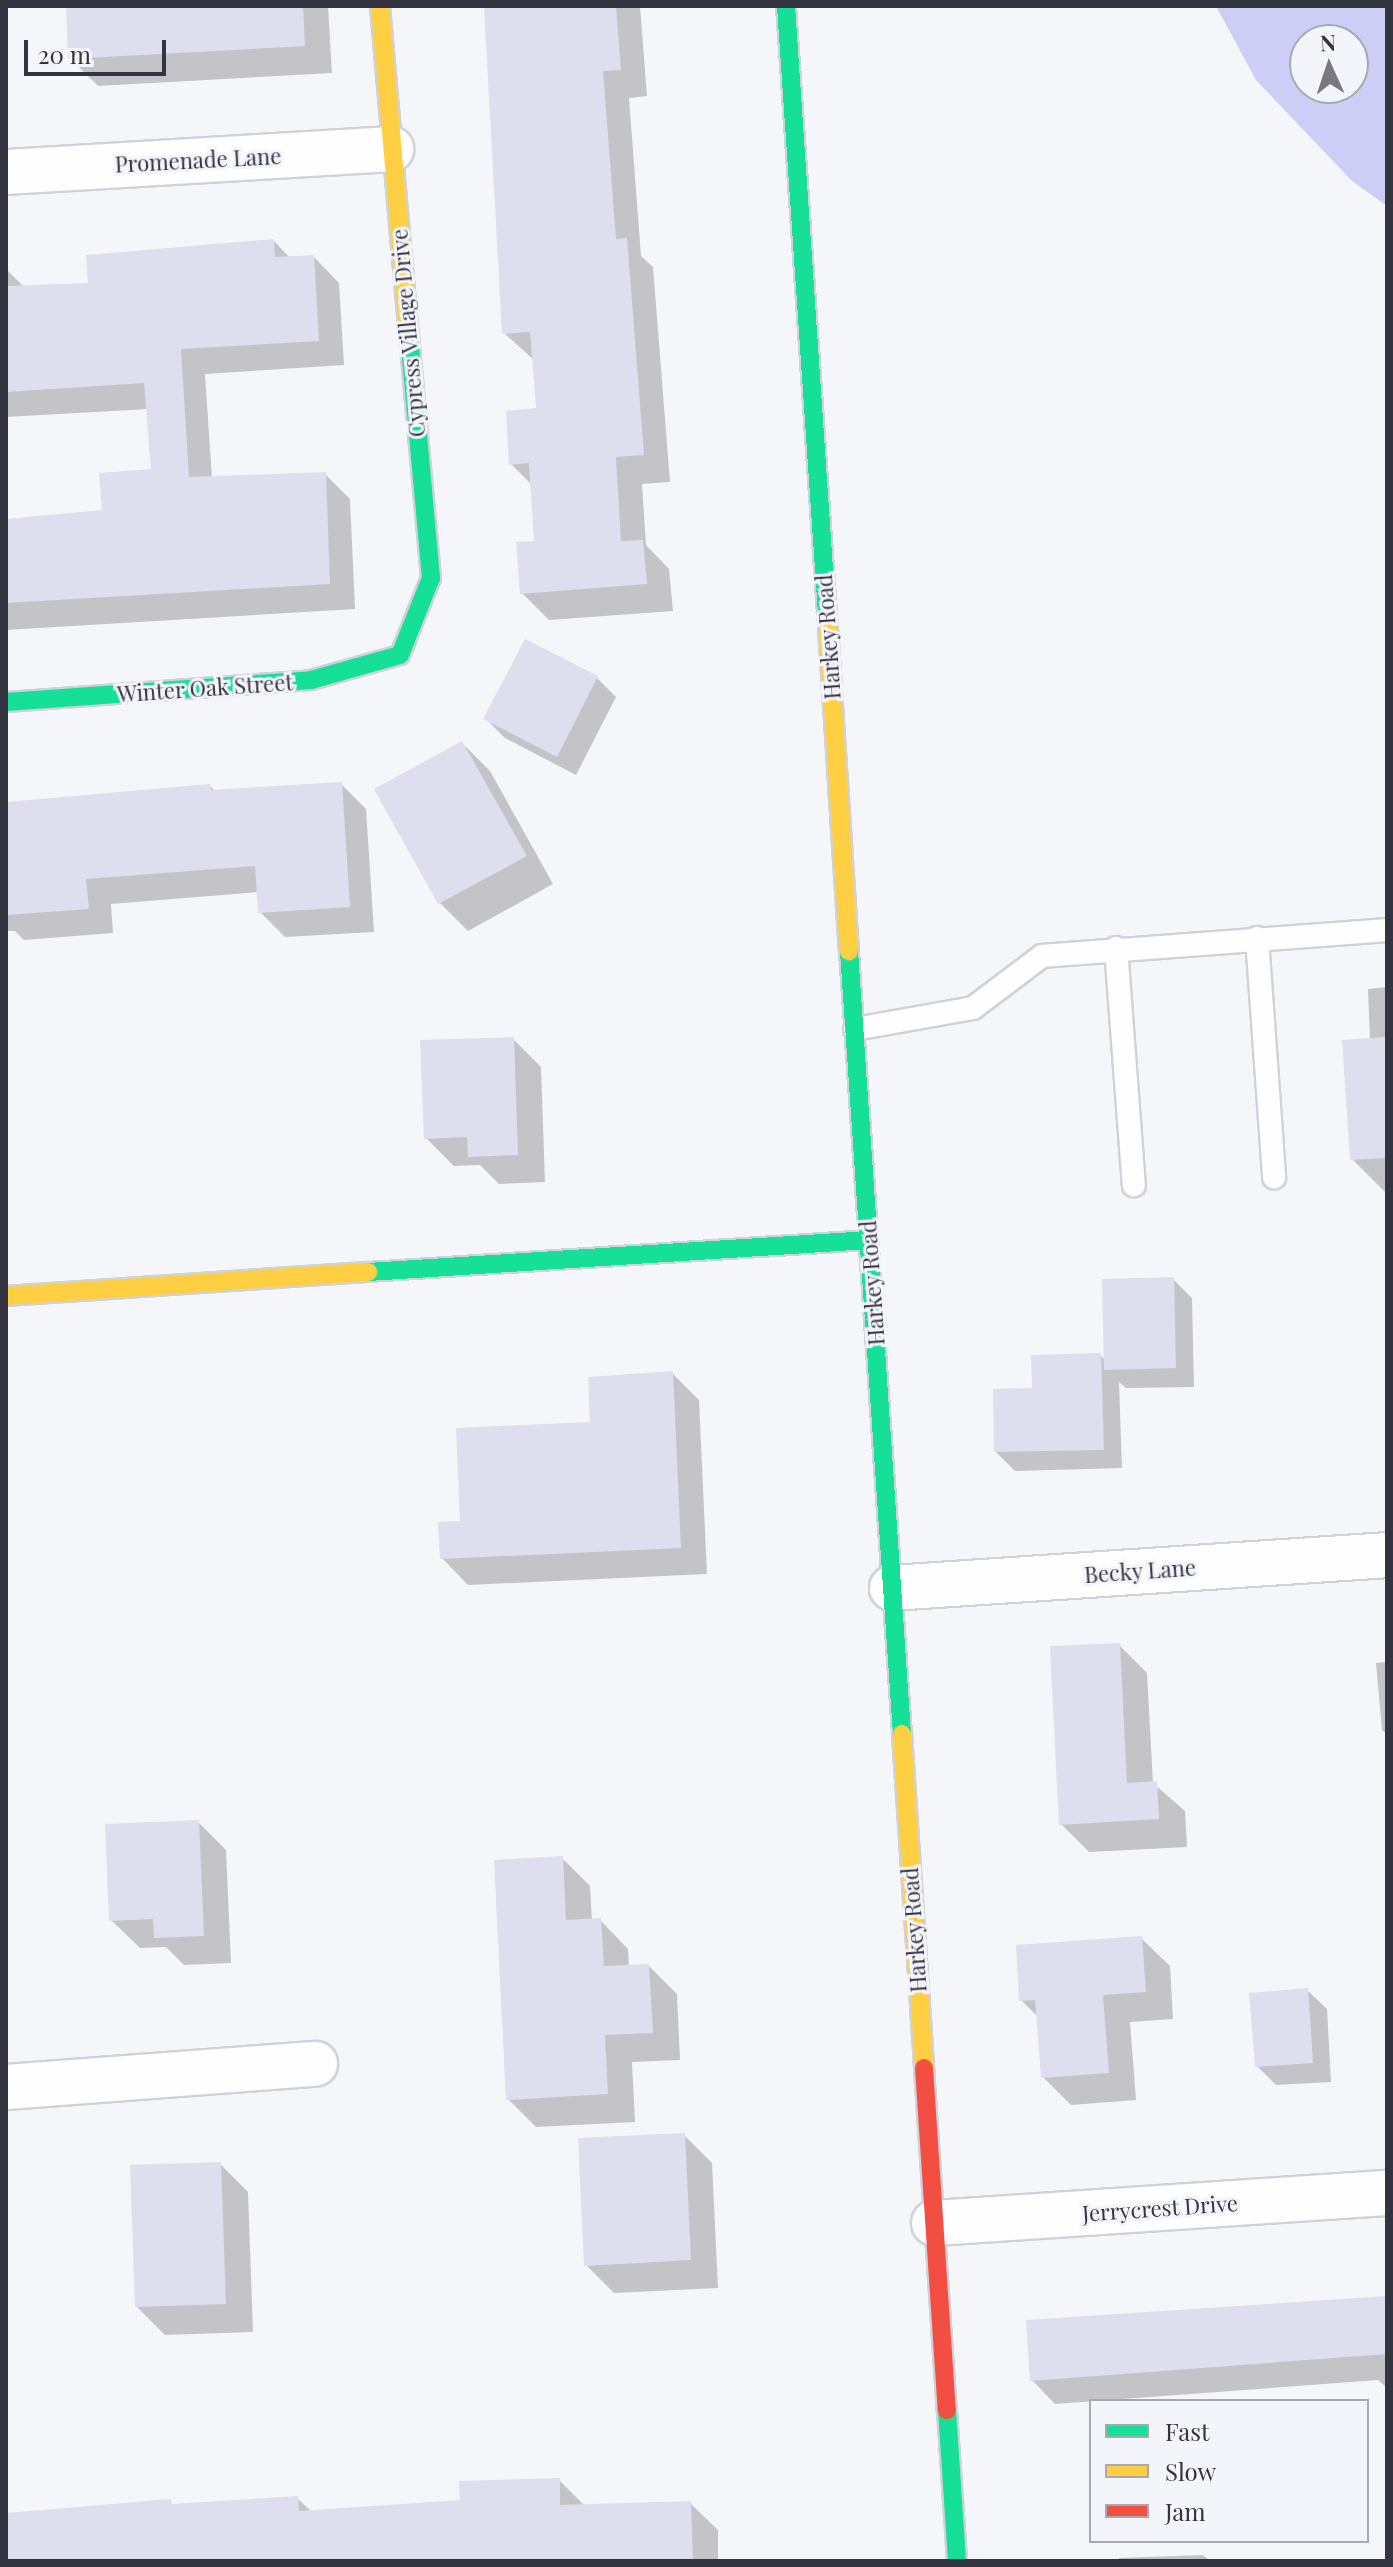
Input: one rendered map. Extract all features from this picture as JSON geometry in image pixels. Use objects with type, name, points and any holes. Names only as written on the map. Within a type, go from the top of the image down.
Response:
[{"type":"street","name":"Cypress Village Drive","points":[[380,6],[431,578],[400,655]]},
{"type":"street","name":"Harkey Road","points":[[786,6],[957,2561]]},
{"type":"street","name":"Promenade Lane","points":[[6,172],[391,149]]},
{"type":"street","name":"Winter Oak Street","points":[[6,702],[311,680],[400,655]]},
{"type":"street","points":[[6,1296],[869,1240]]},
{"type":"street","name":"Becky Lane","points":[[892,1588],[1387,1555]]},
{"type":"street","points":[[6,2087],[315,2064]]},
{"type":"street","name":"Jerrycrest Drive","points":[[934,2223],[1387,2193]]},
{"type":"lane","points":[[855,1029],[973,1008],[1042,956],[1116,948],[1387,930]]},
{"type":"lane","points":[[1257,938],[1274,1177]]},
{"type":"lane","points":[[1116,948],[1134,1185]]},
{"type":"water","points":[[1216,6],[1387,6],[1387,206],[1352,181],[1256,80]]},
{"type":"building","points":[[66,6],[303,6],[305,46],[68,59]]},
{"type":"building","points":[[484,6],[616,6],[621,70],[603,71],[616,239],[627,238],[644,455],[616,457],[621,541],[643,540],[647,584],[520,594],[516,542],[534,541],[529,463],[509,465],[506,411],[536,408],[530,332],[502,334]]},
{"type":"building","points":[[274,239],[275,257],[314,255],[319,341],[181,349],[189,477],[326,472],[330,584],[6,603],[6,519],[102,510],[99,473],[151,469],[144,383],[6,392],[6,286],[88,283],[86,255]]},
{"type":"building","points":[[525,639],[598,676],[557,757],[483,719]]},
{"type":"building","points":[[462,741],[527,856],[438,904],[374,789]]},
{"type":"building","points":[[342,782],[350,907],[258,913],[255,866],[86,879],[89,909],[6,915],[6,802],[210,784],[211,790]]},
{"type":"building","points":[[514,1037],[518,1155],[468,1157],[467,1137],[424,1139],[420,1040]]},
{"type":"building","points":[[1387,1037],[1387,1158],[1350,1160],[1342,1040]]},
{"type":"building","points":[[1174,1277],[1176,1368],[1104,1370],[1102,1279]]},
{"type":"building","points":[[1101,1353],[1104,1450],[994,1452],[993,1389],[1032,1388],[1031,1355]]},
{"type":"building","points":[[673,1371],[681,1548],[440,1559],[438,1522],[460,1521],[456,1428],[590,1422],[588,1377]]},
{"type":"building","points":[[1120,1643],[1127,1783],[1157,1781],[1159,1819],[1059,1825],[1050,1646]]},
{"type":"building","points":[[199,1820],[204,1936],[154,1938],[153,1919],[109,1921],[105,1824]]},
{"type":"building","points":[[563,1856],[566,1920],[601,1918],[604,1966],[649,1964],[653,2033],[605,2035],[608,2094],[506,2100],[494,1860]]},
{"type":"building","points":[[1142,1936],[1146,1992],[1103,1995],[1109,2073],[1041,2078],[1035,2000],[1019,2001],[1016,1945]]},
{"type":"building","points":[[1308,1988],[1313,2063],[1255,2067],[1249,1993]]},
{"type":"building","points":[[685,2133],[691,2260],[584,2266],[578,2138]]},
{"type":"building","points":[[221,2162],[226,2304],[135,2307],[130,2165]]},
{"type":"building","points":[[1387,2296],[1387,2354],[1030,2381],[1026,2320]]},
{"type":"building","points":[[560,2478],[560,2505],[691,2501],[693,2561],[6,2561],[6,2513],[171,2499],[172,2504],[298,2496],[299,2511],[460,2500],[459,2481]]},
{"type":"traffic: fast","points":[[786,6],[828,628]]},
{"type":"traffic: fast","points":[[6,702],[311,680],[400,655],[431,578],[408,325]]},
{"type":"traffic: fast","points":[[849,951],[902,1734]]},
{"type":"traffic: fast","points":[[368,1272],[869,1240]]},
{"type":"traffic: fast","points":[[947,2410],[957,2561]]},
{"type":"traffic: slow","points":[[380,6],[408,325]]},
{"type":"traffic: slow","points":[[828,628],[849,951]]},
{"type":"traffic: slow","points":[[6,1296],[368,1272]]},
{"type":"traffic: slow","points":[[902,1734],[924,2068]]},
{"type":"traffic: jam","points":[[924,2068],[947,2410]]}]
